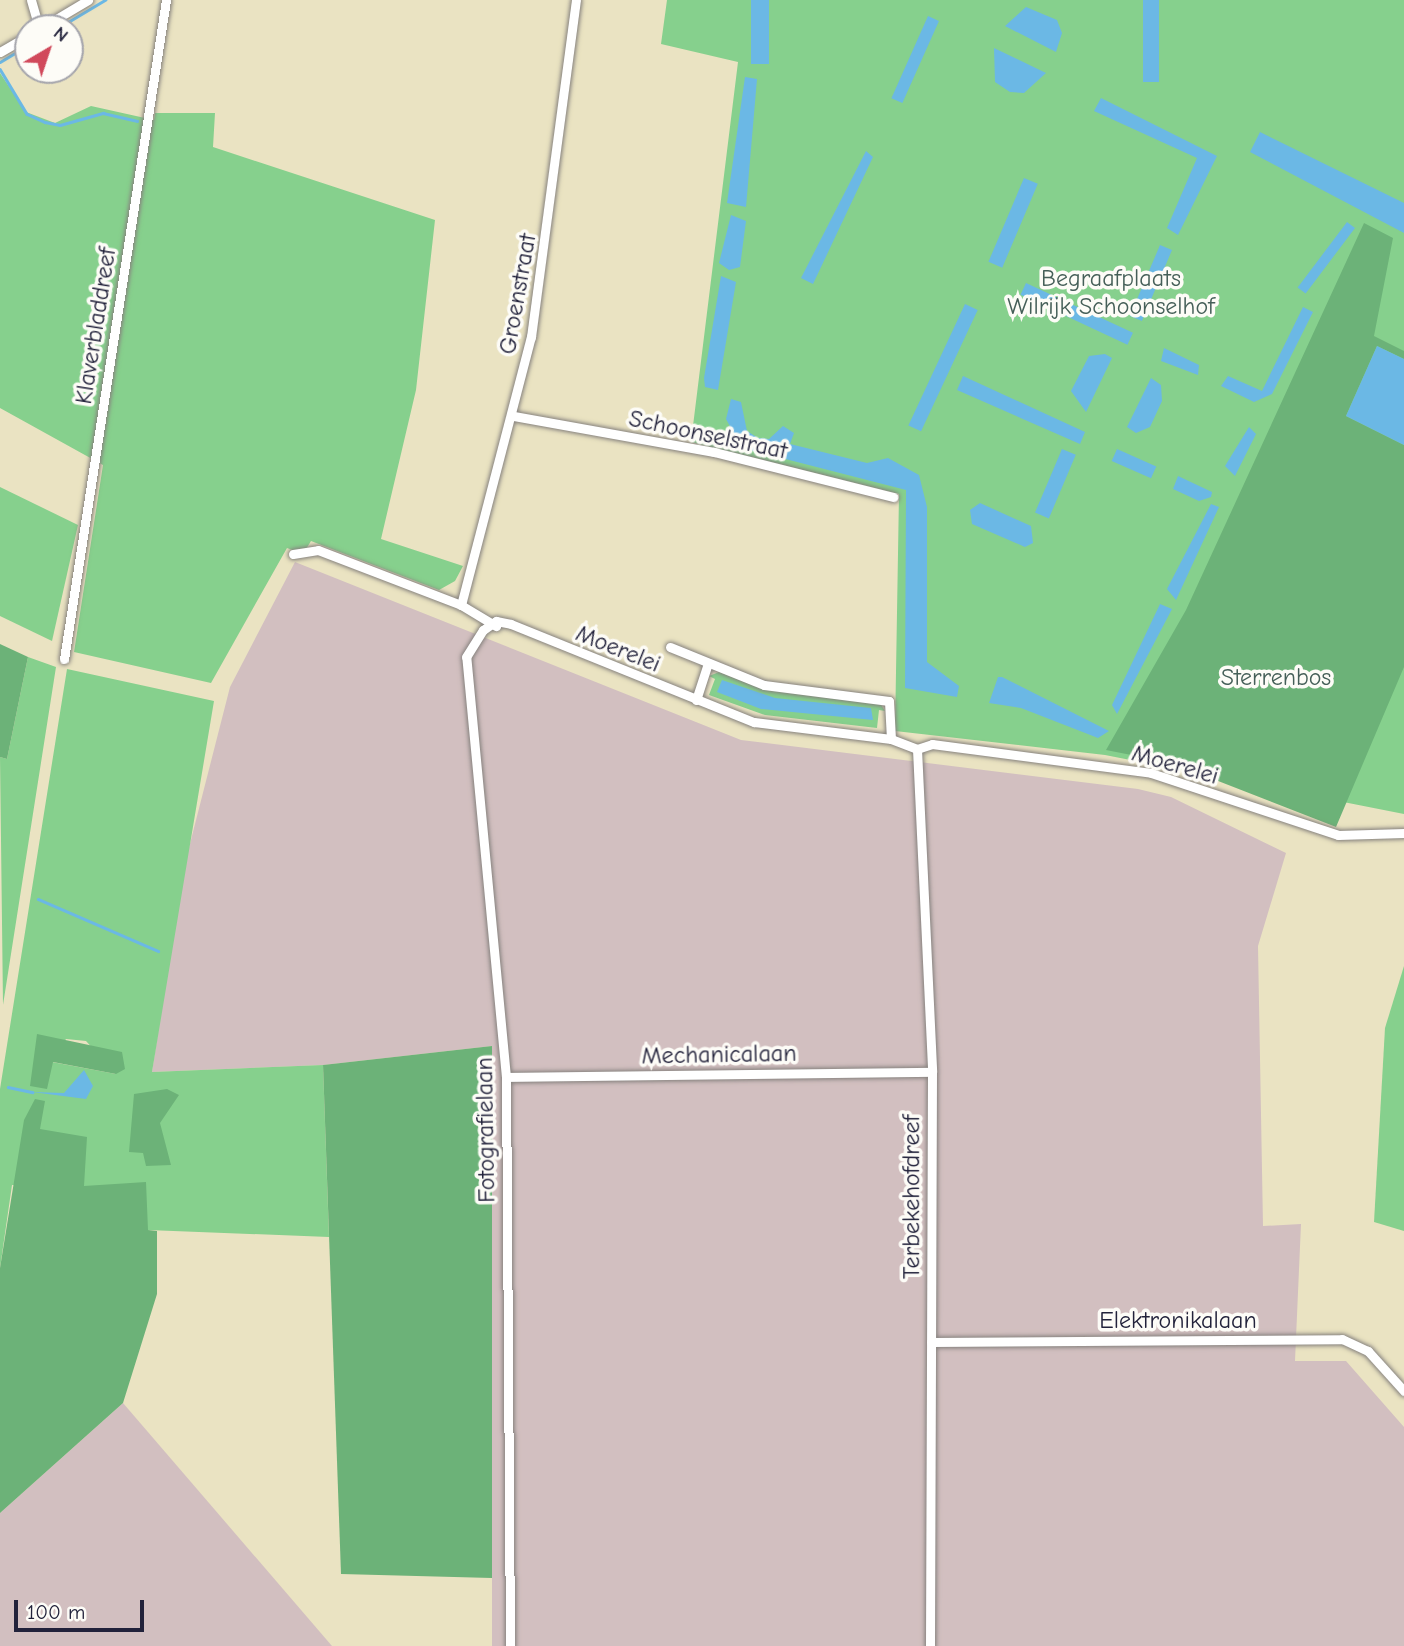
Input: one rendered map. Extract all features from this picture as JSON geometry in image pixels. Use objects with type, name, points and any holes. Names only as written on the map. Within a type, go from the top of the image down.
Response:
[{"type":"street","points":[[64,14],[88,0]]},
{"type":"street","name":"Klaverbladdreef","points":[[64,659],[166,0]]},
{"type":"street","name":"Groenstraat","points":[[461,605],[462,586],[514,416],[548,235],[576,0]]},
{"type":"street","name":"Schoonselstraat","points":[[514,416],[714,452],[894,497]]},
{"type":"street","name":"Moerelei","points":[[293,554],[318,550],[461,605],[492,624],[527,632],[754,722],[891,739],[917,749],[932,744],[1151,773],[1338,835],[1404,832]]},
{"type":"street","name":"Fotografielaan","points":[[492,624],[466,657],[506,1077],[510,1646]]},
{"type":"street","name":"Moerelei","points":[[670,647],[764,685],[889,701],[891,739]]},
{"type":"street","points":[[696,700],[708,663]]},
{"type":"street","name":"Terbekehofdreef","points":[[917,749],[932,1072],[930,1646]]},
{"type":"street","name":"Mechanicalaan","points":[[506,1077],[932,1072]]},
{"type":"street","name":"Elektronikalaan","points":[[931,1342],[1342,1339],[1368,1351],[1404,1391]]},
{"type":"shaded area","points":[[295,562],[741,740],[1138,789],[1171,797],[1286,853],[1258,946],[1263,1226],[1301,1224],[1295,1361],[1346,1361],[1404,1427],[1404,1646],[492,1646],[492,1046],[323,1065],[152,1072],[182,875],[230,687]]},
{"type":"shaded area","points":[[123,1403],[332,1646],[0,1646],[0,1513]]},
{"type":"green space","name":"Begraafplaats Wilrijk Schoonselhof","points":[[667,0],[1404,0],[1404,814],[1105,755],[895,731],[899,494],[691,442],[738,62],[661,44]]},
{"type":"green space","points":[[0,73],[26,112],[55,123],[91,106],[154,120],[155,113],[215,113],[213,147],[435,220],[416,390],[381,539],[463,566],[455,581],[439,590],[311,541],[303,554],[287,548],[211,683],[74,652],[103,465],[0,408]]},
{"type":"green space","name":"Sterrenbos","points":[[1364,223],[1393,238],[1374,336],[1404,351],[1404,359],[1377,346],[1346,416],[1404,445],[1404,667],[1336,827],[1172,763],[1106,750],[1186,610]]},
{"type":"green space","points":[[0,487],[78,525],[52,641],[0,616]]},
{"type":"green space","points":[[0,644],[28,657],[7,759],[0,757]]},
{"type":"green space","points":[[28,657],[56,667],[3,1005],[0,757],[7,759]]},
{"type":"green space","points":[[67,669],[214,701],[152,1072],[323,1065],[329,1237],[148,1230],[84,1187],[12,1185],[0,1268],[0,1089]],"holes":[[[66,1039],[86,1041],[116,1074],[52,1062]]]},
{"type":"green space","points":[[719,672],[759,687],[880,703],[885,711],[879,710],[877,728],[765,715],[709,695],[715,679],[709,676]]},
{"type":"green space","points":[[1404,966],[1404,1231],[1374,1222],[1385,1028]]},
{"type":"green space","points":[[37,1034],[122,1052],[125,1069],[116,1074],[53,1062],[47,1089],[30,1086]]},
{"type":"green space","points":[[492,1046],[492,1578],[341,1574],[323,1065]]},
{"type":"green space","points":[[167,1089],[179,1095],[160,1123],[171,1165],[146,1166],[143,1153],[129,1152],[134,1094]]},
{"type":"green space","points":[[35,1099],[45,1101],[40,1129],[87,1137],[84,1186],[146,1182],[148,1230],[157,1231],[157,1294],[123,1403],[0,1513],[0,1268],[24,1120]]},
{"type":"water","points":[[751,0],[769,0],[769,64],[751,64]]},
{"type":"water","points":[[1143,0],[1159,0],[1159,82],[1143,82]]},
{"type":"water","points":[[1026,7],[1057,20],[1062,33],[1056,52],[1005,26]]},
{"type":"water","points":[[928,16],[939,21],[902,103],[891,98]]},
{"type":"water","points":[[994,48],[1046,73],[1024,93],[1010,92],[995,82]]},
{"type":"water","points":[[745,77],[757,79],[746,207],[727,203]]},
{"type":"water","points":[[1101,98],[1217,156],[1178,235],[1167,228],[1197,158],[1094,111]]},
{"type":"water","points":[[1260,132],[1404,203],[1404,233],[1250,152]]},
{"type":"water","points":[[866,151],[873,157],[813,284],[801,278]]},
{"type":"water","points":[[1024,178],[1038,184],[1002,268],[988,262]]},
{"type":"water","points":[[731,215],[746,221],[740,267],[729,270],[719,263]]},
{"type":"water","points":[[1347,222],[1355,228],[1306,294],[1298,287]]},
{"type":"water","points":[[1160,245],[1172,250],[1142,321],[1130,316]]},
{"type":"water","points":[[721,276],[736,282],[718,390],[705,387],[704,378]]},
{"type":"water","points":[[1026,283],[1133,333],[1127,345],[1021,295]]},
{"type":"water","points":[[965,304],[978,310],[921,431],[908,425]]},
{"type":"water","points":[[1303,307],[1313,312],[1272,394],[1254,402],[1221,386],[1228,376],[1262,391]]},
{"type":"water","points":[[1377,346],[1404,359],[1404,445],[1346,416]]},
{"type":"water","points":[[1164,348],[1199,365],[1198,375],[1161,361]]},
{"type":"water","points":[[1105,354],[1112,358],[1086,412],[1071,391],[1089,356]]},
{"type":"water","points":[[963,376],[1085,432],[1080,444],[957,390]]},
{"type":"water","points":[[1151,378],[1161,385],[1162,401],[1150,427],[1136,433],[1127,427]]},
{"type":"water","points":[[731,399],[741,402],[747,431],[758,438],[769,439],[783,426],[794,433],[790,444],[867,463],[888,458],[919,475],[927,507],[927,662],[959,686],[957,697],[905,688],[906,490],[742,448],[726,419]]},
{"type":"water","points":[[1249,427],[1256,434],[1235,476],[1225,466]]},
{"type":"water","points":[[1062,449],[1076,455],[1049,518],[1035,513]]},
{"type":"water","points":[[1117,449],[1156,466],[1151,478],[1112,461]]},
{"type":"water","points":[[1178,476],[1212,492],[1211,497],[1199,501],[1173,489]]},
{"type":"water","points":[[980,503],[1031,526],[1033,543],[1025,547],[972,524],[970,510]]},
{"type":"water","points":[[1211,504],[1219,507],[1176,600],[1167,589]]},
{"type":"water","points":[[1160,604],[1172,609],[1117,714],[1112,705]]},
{"type":"water","points":[[998,677],[1109,731],[1098,738],[1021,708],[989,703]]},
{"type":"water","points":[[722,680],[775,698],[871,708],[873,720],[761,709],[717,692]]},
{"type":"water","points":[[84,1070],[93,1086],[86,1099],[32,1092],[64,1093]]},
{"type":"waterway","points":[[82,14],[105,0]]},
{"type":"waterway","points":[[0,62],[14,54]]},
{"type":"waterway","points":[[0,69],[27,114],[45,122],[60,125],[103,113],[137,121]]},
{"type":"waterway","points":[[38,899],[158,951]]},
{"type":"waterway","points":[[8,1087],[32,1092]]}]
